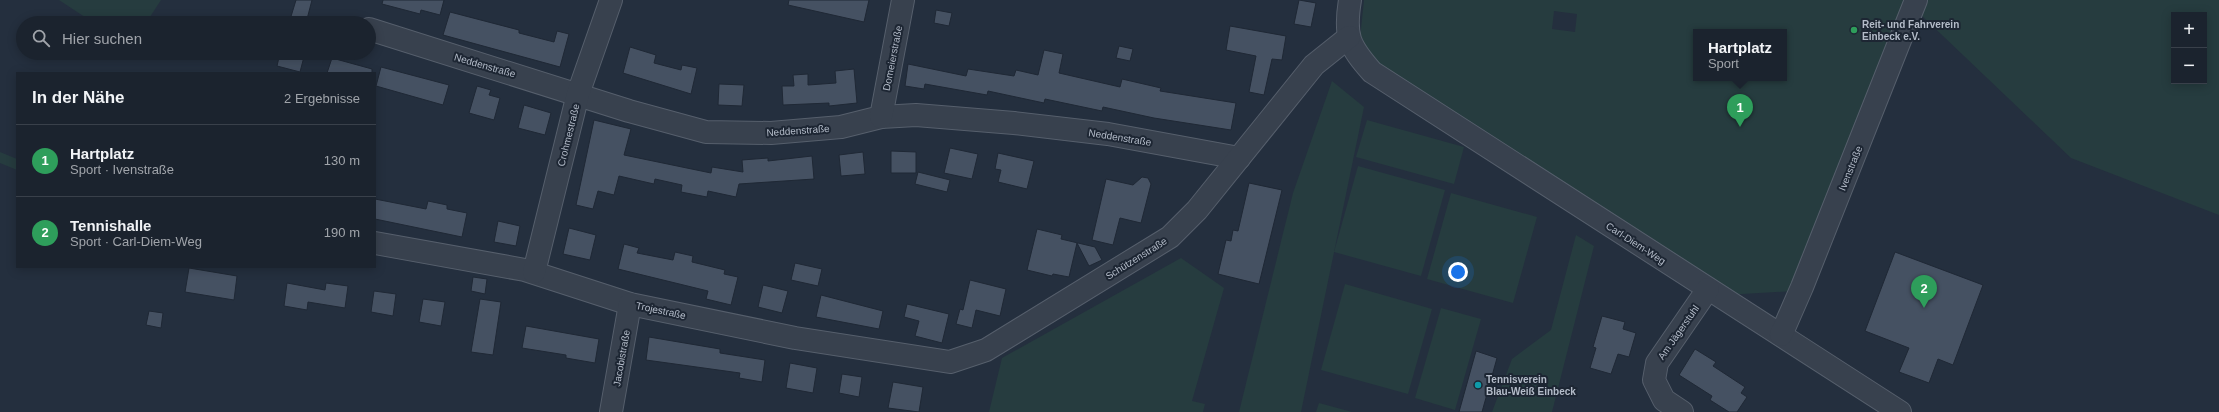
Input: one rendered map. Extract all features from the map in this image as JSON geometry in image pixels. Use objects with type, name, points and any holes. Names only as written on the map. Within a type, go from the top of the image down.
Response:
[{"type":"street","name":"Crohmestraße","points":[[534,272],[578,94],[611,0]]},
{"type":"street","name":"Domeierstraße","points":[[881,117],[904,0]]},
{"type":"street","points":[[1349,37],[1348,22],[1350,0]]},
{"type":"street","name":"Ivenstraße","points":[[1781,335],[1805,280],[1916,0]]},
{"type":"street","name":"Neddenstraße","points":[[376,31],[629,111],[706,132],[771,133],[841,126],[881,117],[916,115],[1014,123],[1108,134],[1239,158]]},
{"type":"street","name":"Carl-Diem-Weg","points":[[1349,37],[1354,52],[1372,72],[1900,412]]},
{"type":"street","name":"Schützenstraße","points":[[950,362],[986,350],[1170,237],[1197,210],[1314,65],[1349,37]]},
{"type":"street","name":"Trojestraße","points":[[376,243],[534,272],[630,304],[795,338],[950,362]]},
{"type":"street","name":"Am Jägerstuhl","points":[[1682,412],[1664,400],[1654,380],[1657,363],[1708,289]]},
{"type":"street","name":"Jacobistraße","points":[[611,412],[630,304]]},
{"type":"green space","points":[[59,0],[161,0],[151,16],[83,16]]},
{"type":"green space","points":[[1364,0],[1907,0],[1794,291],[1725,295],[1373,62],[1360,38]],"holes":[[[1554,11],[1577,14],[1575,32],[1552,29]]]},
{"type":"green space","points":[[1927,0],[2219,0],[2219,215],[2071,158],[1921,15]]},
{"type":"green space","points":[[1332,81],[1364,107],[1301,412],[1239,412],[1293,193]]},
{"type":"green space","points":[[1367,120],[1464,147],[1454,184],[1356,157]]},
{"type":"green space","points":[[0,152],[16,159],[16,170],[0,163]]},
{"type":"green space","points":[[1358,166],[1445,190],[1421,276],[1334,252]]},
{"type":"green space","points":[[1451,193],[1537,217],[1513,303],[1427,279]]},
{"type":"green space","points":[[1576,235],[1594,246],[1552,412],[1492,412],[1512,359],[1551,330]]},
{"type":"green space","points":[[1181,258],[1224,288],[1192,401],[1205,404],[1203,412],[989,412],[1002,358]]},
{"type":"green space","points":[[1345,284],[1432,309],[1408,394],[1321,370]]},
{"type":"green space","points":[[1441,308],[1481,319],[1455,410],[1415,398]]},
{"type":"green space","points":[[1319,403],[1352,412],[1316,412]]},
{"type":"building","points":[[296,0],[312,0],[308,16],[291,16]]},
{"type":"building","points":[[383,0],[444,0],[440,15],[421,10],[420,14],[382,4]]},
{"type":"building","points":[[789,0],[869,0],[864,22],[788,5]]},
{"type":"building","points":[[1299,0],[1316,3],[1311,27],[1294,24]]},
{"type":"building","points":[[936,10],[952,13],[949,26],[934,23]]},
{"type":"building","points":[[450,12],[519,30],[519,33],[554,42],[557,31],[569,34],[560,67],[443,35]]},
{"type":"building","points":[[1230,26],[1286,36],[1282,60],[1272,59],[1264,95],[1249,92],[1256,56],[1226,50]]},
{"type":"building","points":[[1119,46],[1133,49],[1130,61],[1116,58]]},
{"type":"building","points":[[630,47],[656,55],[654,63],[681,70],[682,65],[697,68],[691,94],[623,73]]},
{"type":"building","points":[[1044,50],[1063,54],[1059,73],[1120,87],[1122,79],[1161,88],[1160,91],[1236,103],[1231,130],[1154,118],[1103,107],[1102,111],[1045,99],[1044,103],[988,91],[987,95],[925,84],[924,89],[905,86],[908,64],[966,76],[968,69],[1014,76],[1016,70],[1038,75]]},
{"type":"building","points":[[278,60],[303,60],[300,72],[277,66]]},
{"type":"building","points":[[331,60],[339,60],[372,69],[372,72],[327,72]]},
{"type":"building","points":[[381,67],[449,85],[443,105],[376,86]]},
{"type":"building","points":[[854,69],[857,103],[829,106],[829,103],[783,105],[782,86],[794,86],[793,75],[808,74],[808,85],[836,83],[835,71]]},
{"type":"building","points":[[719,84],[744,85],[742,106],[718,105]]},
{"type":"building","points":[[477,86],[491,90],[489,95],[500,98],[494,120],[469,113]]},
{"type":"building","points":[[524,105],[551,113],[545,135],[518,128]]},
{"type":"building","points":[[594,120],[631,129],[624,155],[711,173],[712,167],[743,172],[742,160],[768,158],[768,161],[812,156],[814,179],[739,184],[736,197],[708,191],[707,197],[681,192],[682,185],[655,179],[654,184],[619,176],[614,195],[598,191],[593,209],[576,205]]},
{"type":"building","points":[[950,148],[978,154],[972,179],[944,173]]},
{"type":"building","points":[[891,151],[916,152],[916,173],[891,173]]},
{"type":"building","points":[[863,152],[865,174],[841,176],[839,155]]},
{"type":"building","points":[[998,153],[1034,161],[1027,189],[998,182],[1001,170],[995,169]]},
{"type":"building","points":[[918,172],[950,180],[947,192],[915,184]]},
{"type":"building","points":[[1142,177],[1148,178],[1151,184],[1141,223],[1120,218],[1113,245],[1092,240],[1106,179],[1133,185]]},
{"type":"building","points":[[1249,183],[1282,190],[1259,284],[1218,274],[1226,240],[1231,241],[1233,230],[1238,231]]},
{"type":"building","points":[[376,199],[426,209],[428,201],[447,205],[447,209],[467,213],[462,237],[376,219]]},
{"type":"building","points":[[498,221],[520,226],[516,246],[494,242]]},
{"type":"building","points":[[569,228],[596,235],[590,260],[563,254]]},
{"type":"building","points":[[1037,229],[1062,235],[1061,239],[1095,247],[1102,260],[1089,266],[1077,243],[1069,277],[1053,274],[1052,276],[1027,270]]},
{"type":"building","points":[[624,244],[639,248],[637,253],[673,260],[675,252],[693,256],[692,262],[725,270],[724,274],[738,277],[731,305],[706,299],[708,291],[618,269]]},
{"type":"building","points":[[1895,252],[1983,285],[1953,365],[1938,359],[1929,383],[1899,372],[1909,348],[1865,331]]},
{"type":"building","points":[[795,263],[822,269],[818,286],[791,280]]},
{"type":"building","points":[[189,268],[237,276],[234,300],[185,292]]},
{"type":"building","points":[[473,277],[487,279],[485,294],[471,291]]},
{"type":"building","points":[[970,280],[1006,289],[1000,316],[976,310],[972,328],[956,324],[960,309],[963,310]]},
{"type":"building","points":[[287,283],[325,290],[326,283],[348,286],[345,308],[308,302],[307,310],[284,306]]},
{"type":"building","points":[[763,285],[788,291],[782,313],[758,307]]},
{"type":"building","points":[[374,291],[396,294],[393,316],[371,312]]},
{"type":"building","points":[[821,295],[883,311],[879,329],[816,317]]},
{"type":"building","points":[[423,299],[445,302],[441,326],[419,322]]},
{"type":"building","points":[[480,299],[501,302],[493,355],[471,352]]},
{"type":"building","points":[[907,304],[949,314],[942,343],[915,336],[919,321],[904,317]]},
{"type":"building","points":[[149,311],[163,313],[161,328],[146,325]]},
{"type":"building","points":[[1602,316],[1625,322],[1623,329],[1636,333],[1629,357],[1618,354],[1611,374],[1590,368],[1596,348],[1593,347]]},
{"type":"building","points":[[526,326],[599,339],[595,363],[566,358],[566,355],[522,348]]},
{"type":"building","points":[[649,337],[720,349],[720,353],[765,360],[762,382],[739,378],[740,373],[646,360]]},
{"type":"building","points":[[1695,349],[1716,362],[1713,366],[1745,387],[1741,393],[1747,397],[1737,412],[1729,412],[1710,400],[1712,396],[1679,375]]},
{"type":"building","name":"Tennisverein Blau-Weiß Einbeck","points":[[1476,351],[1497,358],[1482,412],[1459,412]]},
{"type":"building","points":[[790,363],[817,368],[813,393],[786,388]]},
{"type":"building","points":[[842,374],[862,377],[859,397],[839,393]]},
{"type":"building","points":[[893,382],[923,387],[919,412],[888,408]]},
{"type":"place","name":"Reit- und Fahrverein Einbeck e.V.","points":[[1854,30]]},
{"type":"place","name":"Hartplatz","points":[[1740,127]]},
{"type":"place","name":"Tennishalle","points":[[1924,308]]},
{"type":"place","name":"Tennisverein Blau-Weiß Einbeck","points":[[1478,385]]}]
